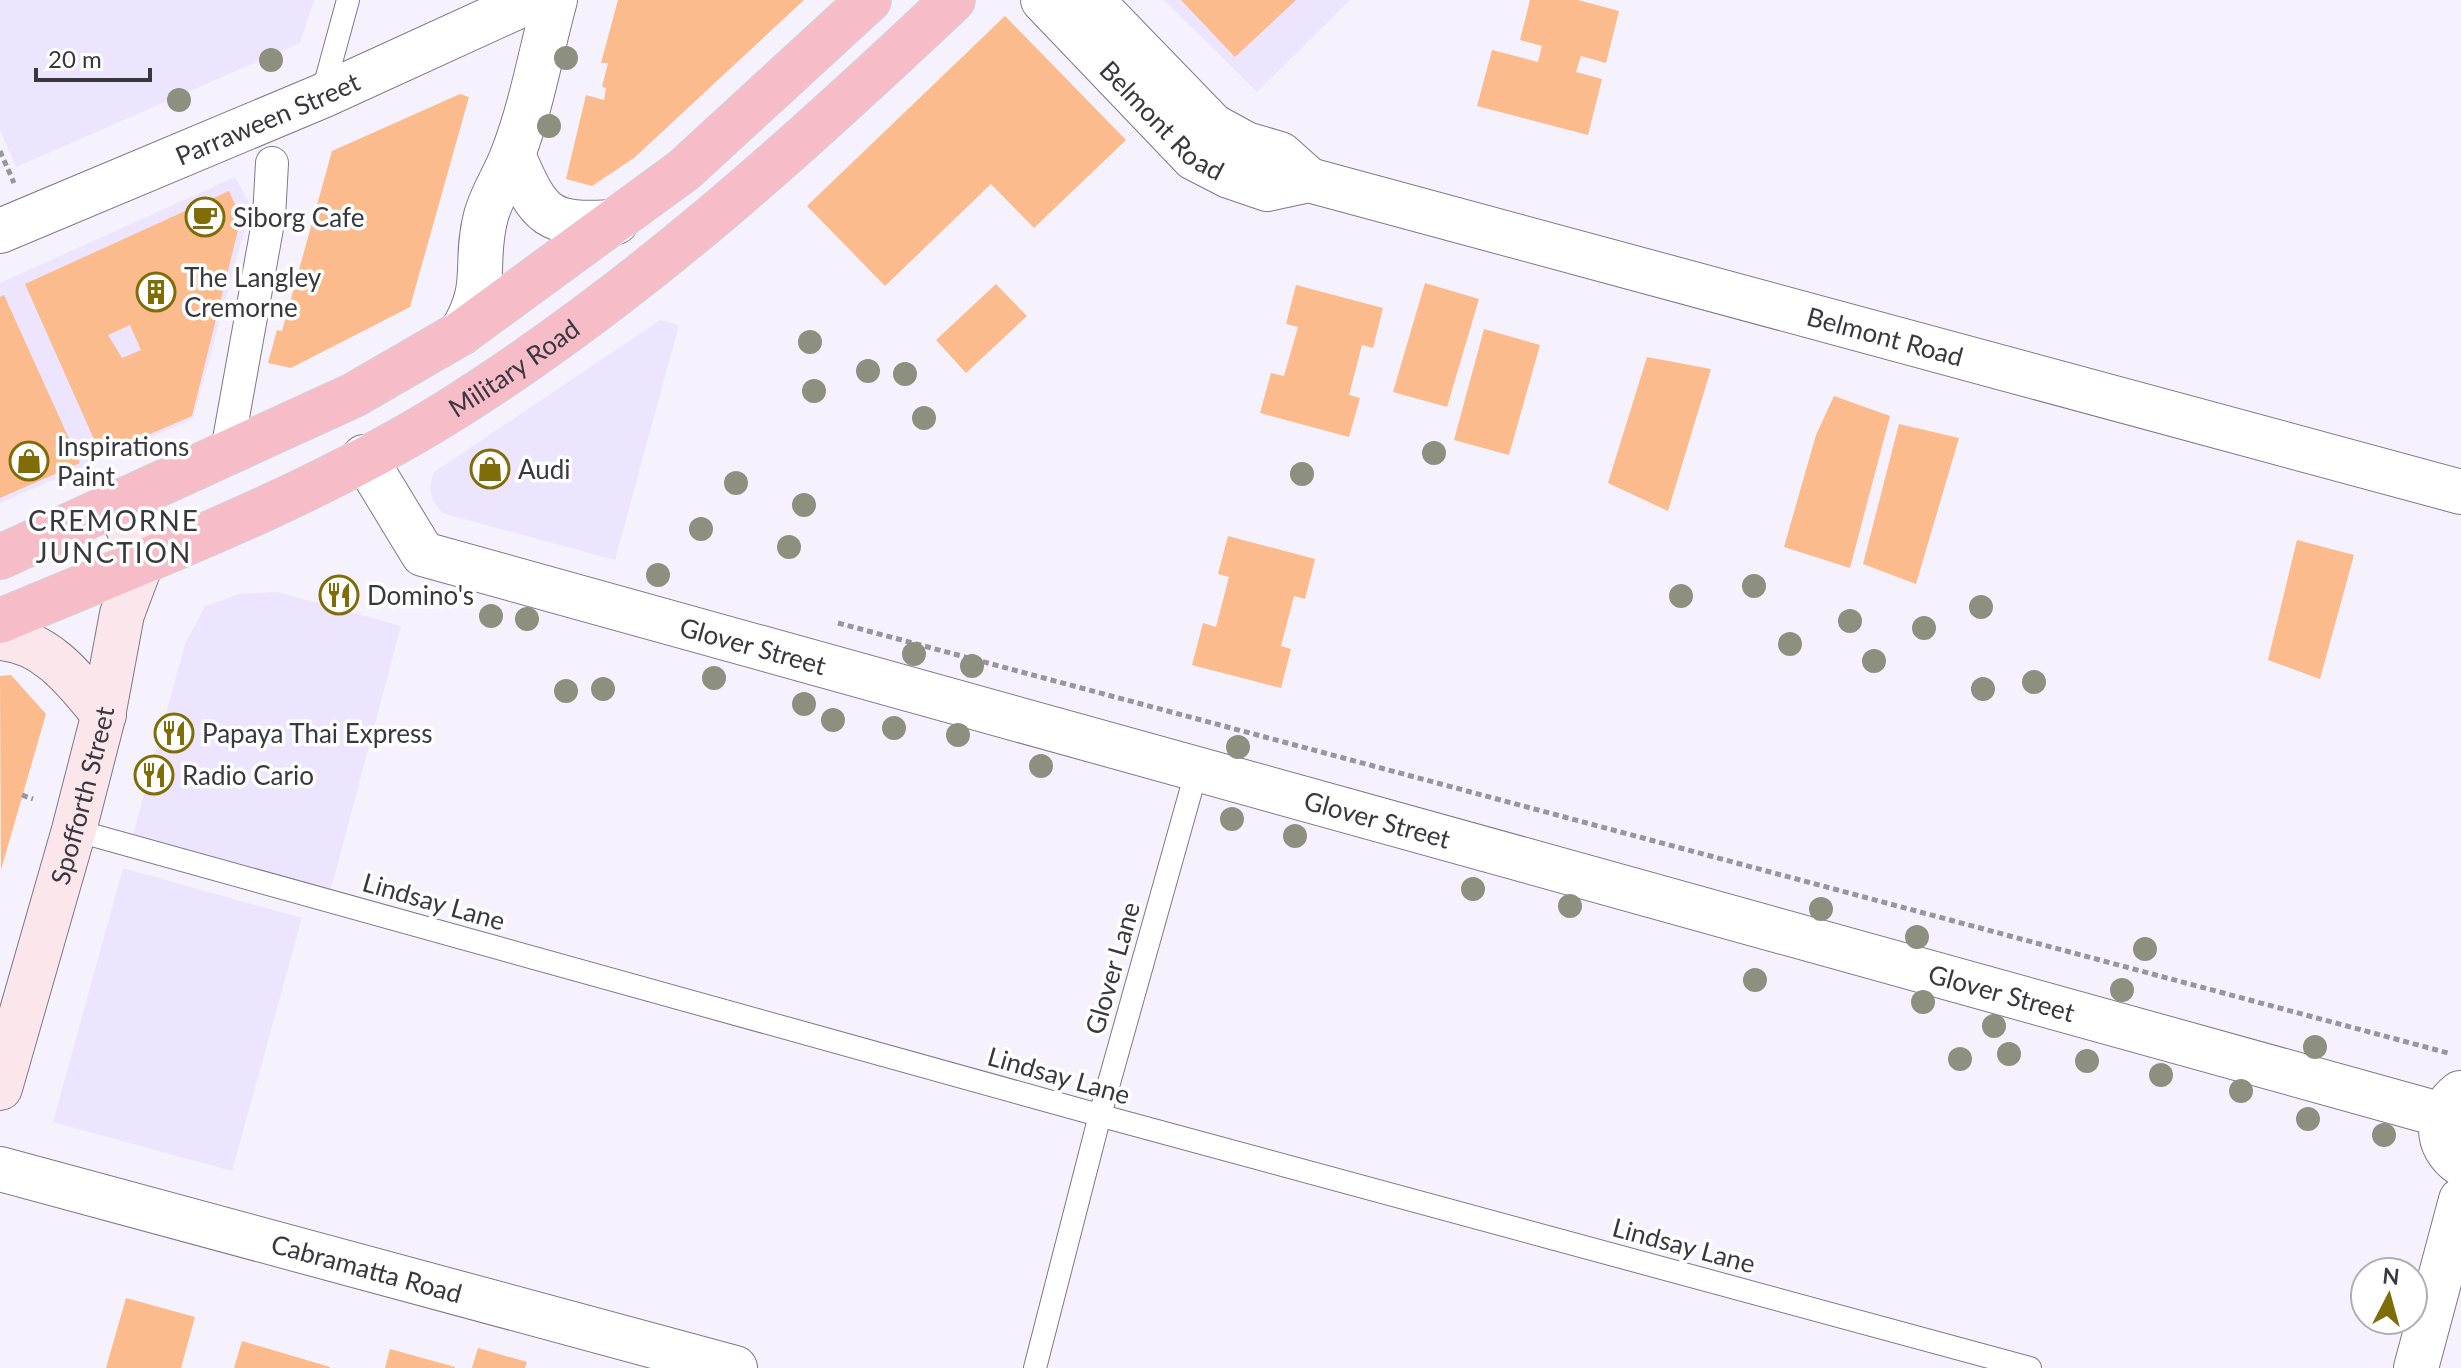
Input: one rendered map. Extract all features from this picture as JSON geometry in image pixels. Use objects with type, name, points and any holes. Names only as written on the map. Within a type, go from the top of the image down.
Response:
[{"type":"highway","points":[[0,557],[354,395],[461,333],[616,222],[716,144],[869,0]]},
{"type":"highway","name":"Military Road","points":[[0,621],[280,503],[441,416],[572,330],[720,214],[953,0]]},
{"type":"main road","points":[[118,504],[142,561]]},
{"type":"main road","name":"Spofforth Street","points":[[0,1088],[104,715],[122,614],[142,561]]},
{"type":"main road","points":[[0,638],[28,645],[45,654],[65,669],[104,715]]},
{"type":"street","name":"Parraween Street","points":[[0,231],[322,96],[532,0]]},
{"type":"street","points":[[461,333],[476,309],[481,292],[480,244],[486,217],[513,155],[555,0]]},
{"type":"street","name":"Belmont Road","points":[[1043,0],[1194,158],[1229,176],[1267,189],[1309,180]]},
{"type":"street","name":"Belmont Road","points":[[1091,0],[1213,126],[1246,144],[1280,154],[1309,180],[2461,492]]},
{"type":"street","points":[[513,155],[537,203],[551,218],[578,224],[616,222]]},
{"type":"street","points":[[226,456],[269,217],[272,163]]},
{"type":"street","name":"Glover Street","points":[[364,457],[423,554],[1197,769],[2451,1087]]},
{"type":"street","points":[[2451,1087],[2442,1141],[2448,1153],[2461,1164]]},
{"type":"street","name":"Cabramatta Road","points":[[0,1169],[735,1368]]},
{"type":"street","points":[[2416,1368],[2461,1200]]},
{"type":"lane","points":[[322,96],[348,0]]},
{"type":"lane","name":"Glover Lane","points":[[1035,1368],[1100,1115],[1197,769]]},
{"type":"lane","name":"Lindsay Lane","points":[[74,830],[1100,1115],[2030,1368]]},
{"type":"path","name":"Glover Street","points":[[832,621],[1627,831],[2451,1087]]},
{"type":"path","points":[[22,795],[33,799]]},
{"type":"shaded area","points":[[0,0],[314,0],[300,43],[16,167],[0,130]]},
{"type":"shaded area","points":[[1164,0],[1350,0],[1257,92]]},
{"type":"shaded area","points":[[235,177],[251,206],[193,419],[0,503],[0,283]]},
{"type":"shaded area","points":[[660,320],[679,325],[615,560],[442,513],[433,501],[430,488],[433,473]]},
{"type":"shaded area","points":[[277,592],[401,626],[331,889],[133,835],[185,644],[205,606],[239,594]]},
{"type":"shaded area","points":[[123,868],[302,918],[232,1171],[53,1122]]},
{"type":"building","points":[[618,0],[804,0],[634,158],[592,186],[566,179],[586,95],[604,100],[606,88],[602,87],[608,63],[601,63]]},
{"type":"building","points":[[1181,0],[1296,0],[1235,57]]},
{"type":"building","points":[[1530,0],[1578,0],[1619,11],[1606,63],[1581,56],[1576,72],[1602,79],[1588,135],[1477,106],[1492,50],[1538,62],[1542,46],[1520,40]]},
{"type":"building","points":[[1005,16],[1126,140],[1034,228],[991,184],[885,286],[807,206]]},
{"type":"building","points":[[460,94],[469,97],[410,307],[291,368],[268,363],[277,330],[282,331],[332,151]]},
{"type":"building","name":"The Langley Cremorne","points":[[229,191],[241,218],[192,416],[101,455],[25,284]],"holes":[[[130,325],[141,350],[122,358],[108,335]]]},
{"type":"building","points":[[1425,283],[1479,299],[1447,407],[1393,392]]},
{"type":"building","points":[[996,284],[1027,316],[966,373],[936,340]]},
{"type":"building","points":[[1296,285],[1383,308],[1373,348],[1362,345],[1349,395],[1360,398],[1349,437],[1260,413],[1271,373],[1284,376],[1298,327],[1286,324]]},
{"type":"building","points":[[4,295],[80,463],[0,498],[0,297]]},
{"type":"building","points":[[1484,329],[1540,345],[1509,455],[1454,440]]},
{"type":"building","points":[[1647,357],[1711,369],[1668,511],[1608,483]]},
{"type":"building","points":[[1834,396],[1890,416],[1850,568],[1784,547],[1816,435]]},
{"type":"building","points":[[1899,424],[1959,438],[1916,584],[1863,564]]},
{"type":"building","points":[[1228,536],[1315,559],[1305,599],[1294,596],[1281,646],[1291,649],[1281,688],[1192,665],[1203,623],[1216,627],[1229,577],[1218,574]]},
{"type":"building","points":[[2297,540],[2354,555],[2320,679],[2268,660]]},
{"type":"building","points":[[11,675],[46,714],[1,870],[0,676]]},
{"type":"building","points":[[126,1298],[195,1317],[181,1368],[106,1368]]},
{"type":"building","points":[[242,1341],[330,1367],[330,1368],[234,1368]]},
{"type":"building","points":[[478,1348],[527,1362],[525,1368],[472,1368]]},
{"type":"building","points":[[390,1349],[455,1367],[455,1368],[385,1368]]},
{"type":"place","name":"Siborg Cafe","points":[[205,217]]},
{"type":"place","name":"The Langley Cremorne","points":[[156,292]]},
{"type":"place","name":"Inspirations Paint","points":[[29,461]]},
{"type":"place","name":"Audi","points":[[490,469]]},
{"type":"place","name":"Domino's","points":[[339,595]]},
{"type":"place","name":"Papaya Thai Express","points":[[174,733]]},
{"type":"place","name":"Radio Cario","points":[[154,775]]},
{"type":"district","name":"CREMORNE JUNCTION","points":[[114,536]]}]
